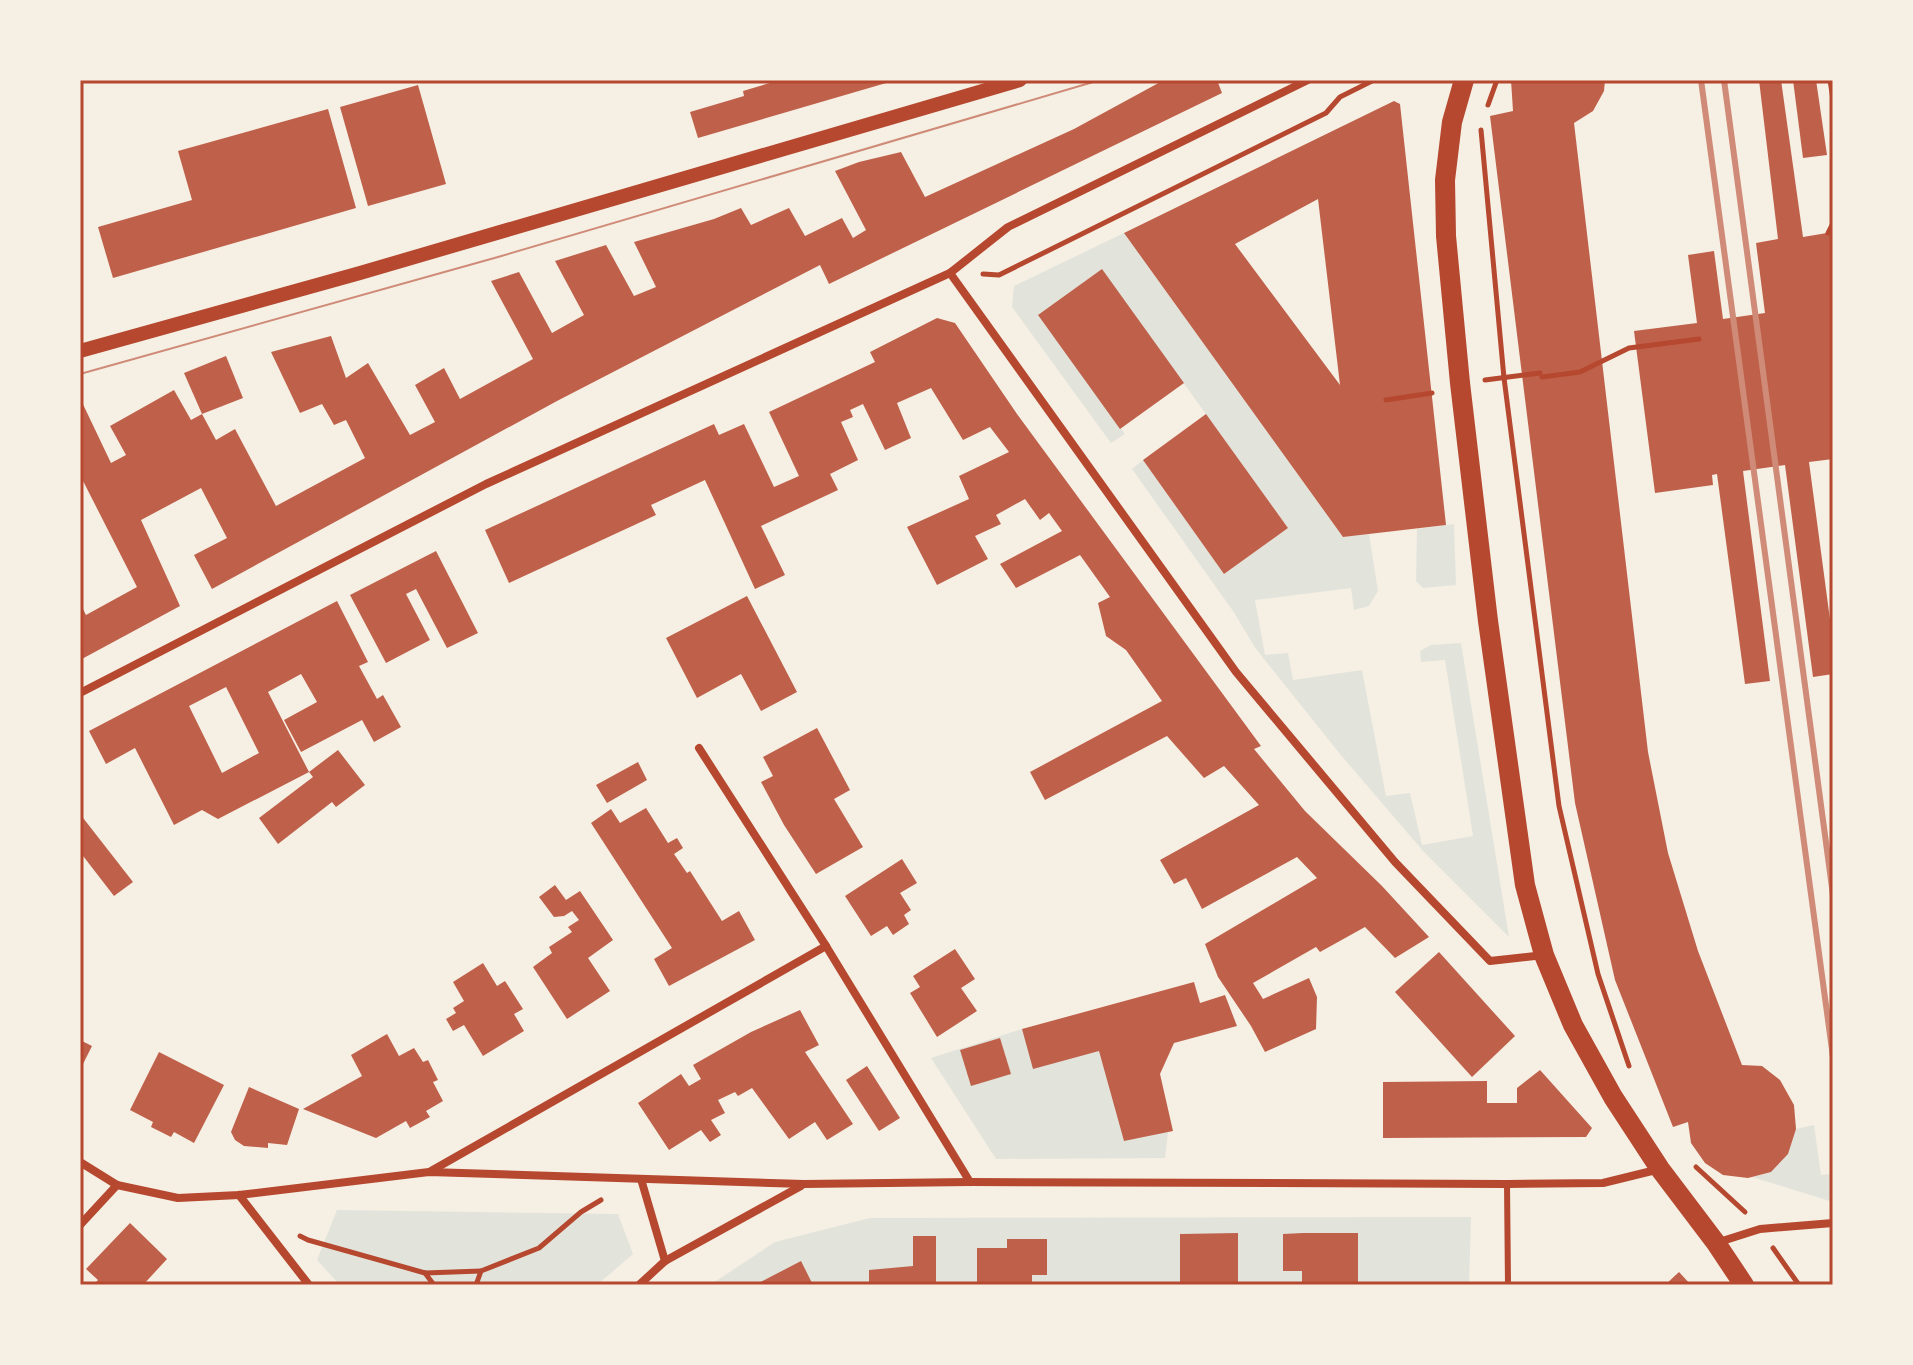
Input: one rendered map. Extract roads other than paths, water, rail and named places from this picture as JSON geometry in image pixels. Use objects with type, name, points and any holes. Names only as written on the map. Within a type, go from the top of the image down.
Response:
[{"type":"main road","points":[[1464,80],[1452,122],[1445,180],[1446,236],[1488,621],[1525,885],[1544,955],[1586,1049],[1660,1169],[1744,1285]]},
{"type":"street","points":[[80,351],[360,273],[1020,80]]},
{"type":"street","points":[[80,693],[486,484],[950,273],[1008,227],[1308,80]]},
{"type":"street","points":[[950,273],[1236,672],[1395,862],[1490,961],[1544,955]]},
{"type":"street","points":[[699,748],[826,946],[970,1182]]},
{"type":"street","points":[[429,1172],[826,946]]},
{"type":"street","points":[[80,1162],[117,1185],[178,1198],[239,1195],[429,1172],[804,1184],[1507,1184],[1603,1183],[1660,1169]]},
{"type":"street","points":[[641,1179],[665,1261]]},
{"type":"street","points":[[639,1285],[665,1261],[804,1184]]},
{"type":"street","points":[[80,1225],[117,1185]]},
{"type":"street","points":[[239,1195],[309,1285]]},
{"type":"street","points":[[1716,1243],[1760,1229],[1833,1223]]},
{"type":"lane","points":[[1507,1184],[1508,1285]]},
{"type":"tram line","points":[[80,374],[498,257],[1100,80]]},
{"type":"railway","points":[[1701,80],[1833,1057]]},
{"type":"railway","points":[[1724,80],[1833,895]]}]
